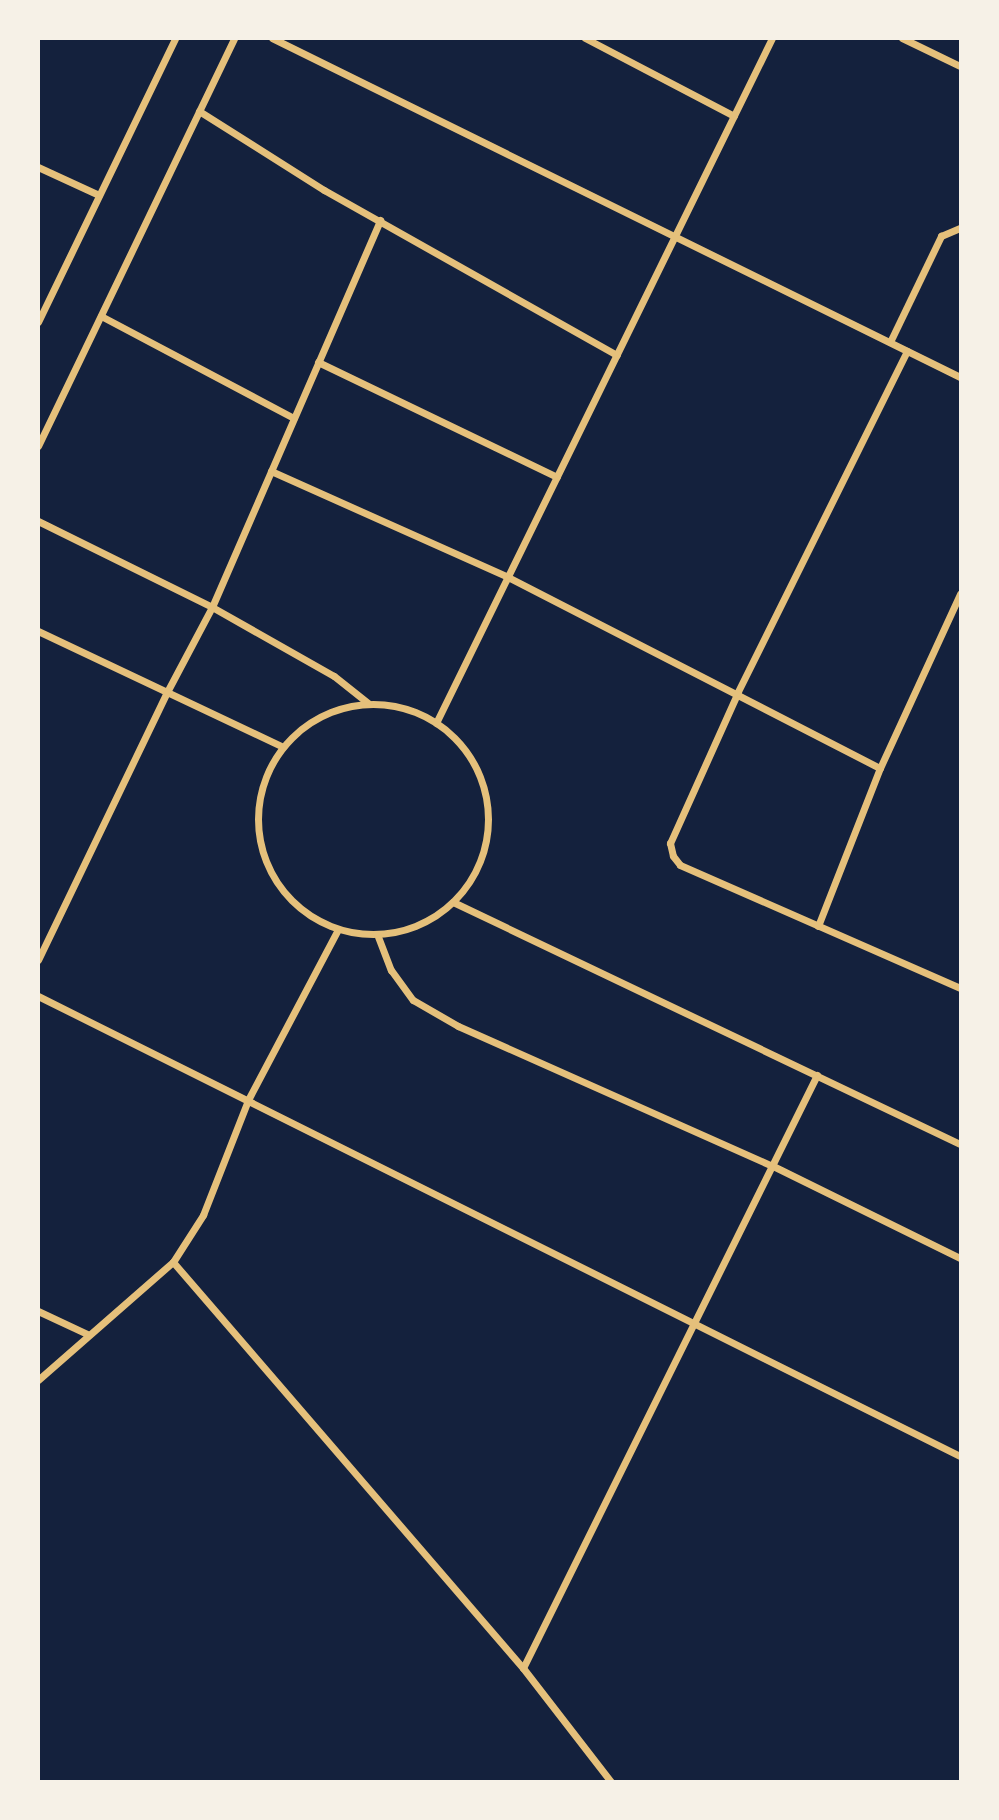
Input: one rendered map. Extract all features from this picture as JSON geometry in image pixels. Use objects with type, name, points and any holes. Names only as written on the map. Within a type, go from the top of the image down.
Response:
[{"type":"street","points":[[38,321],[175,38]]},
{"type":"street","points":[[38,446],[234,38]]},
{"type":"street","points":[[272,38],[961,377]]},
{"type":"street","points":[[585,38],[734,116]]},
{"type":"street","points":[[436,723],[772,38]]},
{"type":"street","points":[[902,38],[961,66]]},
{"type":"street","points":[[199,111],[380,220],[617,355]]},
{"type":"street","points":[[38,167],[99,195]]},
{"type":"street","points":[[38,960],[167,692],[212,607],[380,220]]},
{"type":"street","points":[[890,342],[941,236],[961,228]]},
{"type":"street","points":[[101,316],[294,418]]},
{"type":"street","points":[[908,351],[738,692],[670,843],[673,856],[680,865],[961,988]]},
{"type":"street","points":[[318,362],[556,477]]},
{"type":"street","points":[[271,471],[508,576],[738,692],[880,768]]},
{"type":"street","points":[[38,521],[212,607],[334,676],[368,703]]},
{"type":"street","points":[[818,926],[880,768],[961,594]]},
{"type":"street","points":[[38,631],[283,747]]},
{"type":"street","points":[[368,703],[396,705],[436,723],[466,749],[480,774],[487,800],[488,828],[482,855],[471,880],[453,902],[430,919],[405,929],[377,934],[338,929],[299,908],[280,888],[266,864],[258,837],[257,809],[263,782],[283,747],[292,735],[315,719],[341,708],[368,703]]},
{"type":"street","points":[[453,902],[961,1143]]},
{"type":"street","points":[[38,1380],[87,1334],[173,1262],[203,1215],[248,1100],[338,929]]},
{"type":"street","points":[[377,934],[391,970],[413,1000],[458,1026],[772,1166],[961,1258]]},
{"type":"street","points":[[38,996],[961,1456]]},
{"type":"street","points":[[523,1668],[817,1075]]},
{"type":"street","points":[[173,1262],[523,1668],[611,1782]]},
{"type":"street","points":[[38,1311],[87,1334]]}]
